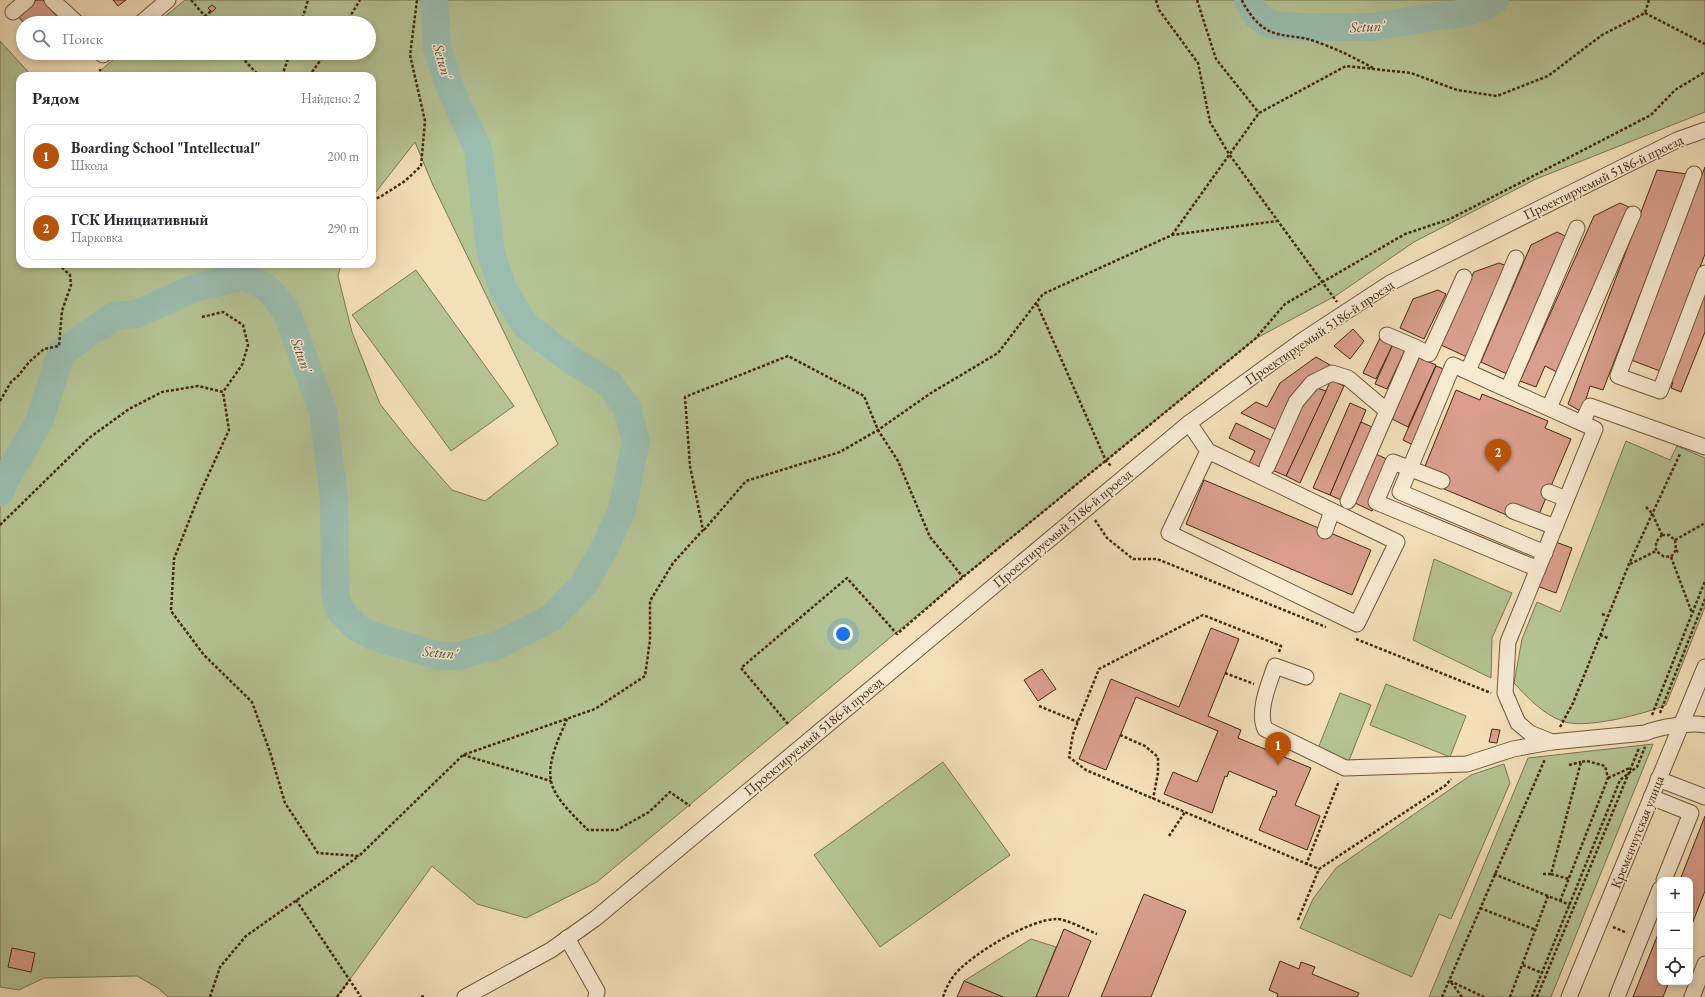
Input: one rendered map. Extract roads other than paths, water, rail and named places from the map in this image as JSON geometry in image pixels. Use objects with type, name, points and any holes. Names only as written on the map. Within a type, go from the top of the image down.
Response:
[{"type":"street","points":[[12,12],[27,0]]},
{"type":"street","points":[[52,0],[69,16]]},
{"type":"street","points":[[149,16],[168,0]]},
{"type":"street","name":"Проектируемый 5186-й проезд","points":[[465,997],[551,950],[596,918],[1189,423],[1345,312],[1390,283],[1676,140],[1705,130]]},
{"type":"street","points":[[1694,174],[1618,376],[1660,391],[1705,273]]},
{"type":"street","points":[[1548,408],[1634,214]]},
{"type":"street","points":[[1508,390],[1578,228]]},
{"type":"street","points":[[1468,372],[1516,258]]},
{"type":"street","points":[[1429,354],[1464,277]]},
{"type":"street","points":[[1388,335],[1595,429],[1508,642],[1505,693],[1518,723],[1530,733],[1552,742]]},
{"type":"street","points":[[1348,501],[1415,347]]},
{"type":"street","points":[[1454,365],[1400,492],[1545,553]]},
{"type":"street","points":[[1267,467],[1296,402],[1312,383],[1332,373],[1348,378],[1387,411]]},
{"type":"street","points":[[1582,423],[1590,406],[1705,447]]},
{"type":"street","points":[[1189,423],[1208,451],[1397,542],[1357,624],[1169,533],[1208,451]]},
{"type":"street","points":[[1442,481],[1393,462],[1376,502],[1538,569]]},
{"type":"street","points":[[1549,492],[1566,499]]},
{"type":"street","points":[[1325,531],[1332,511]]},
{"type":"street","points":[[1514,511],[1555,527]]},
{"type":"street","points":[[1306,677],[1275,666],[1267,690],[1261,721],[1265,730],[1344,768],[1467,764],[1513,749],[1552,742],[1649,731],[1696,723],[1705,725]]},
{"type":"street","name":"Кременчугская улица","points":[[1569,997],[1705,667]]},
{"type":"street","points":[[1658,779],[1705,797]]},
{"type":"street","points":[[1651,796],[1691,812],[1665,877]]},
{"type":"street","points":[[1617,997],[1657,897]]},
{"type":"street","points":[[567,938],[597,991],[596,997]]},
{"type":"street","points":[[1692,997],[1705,964]]},
{"type":"waterway","name":"Setun'","points":[[0,492],[5,480],[39,422],[61,353],[114,316],[137,314],[194,288],[245,276],[268,289],[286,310],[323,412],[334,498],[335,591],[339,610],[356,627],[375,637],[441,656],[458,656],[498,645],[551,618],[584,584],[604,549],[622,510],[636,441],[627,408],[610,384],[571,360],[525,325],[503,289],[491,254],[478,149],[451,90],[437,47],[434,0]]},
{"type":"waterway","name":"Setun'","points":[[1248,0],[1257,16],[1273,25],[1302,27],[1373,27],[1437,16],[1461,14],[1482,7],[1495,0]]},
{"type":"place","name":"ГСК Инициативный","points":[[1498,472]]},
{"type":"place","name":"Boarding School \"Intellectual\"","points":[[1278,765]]}]
